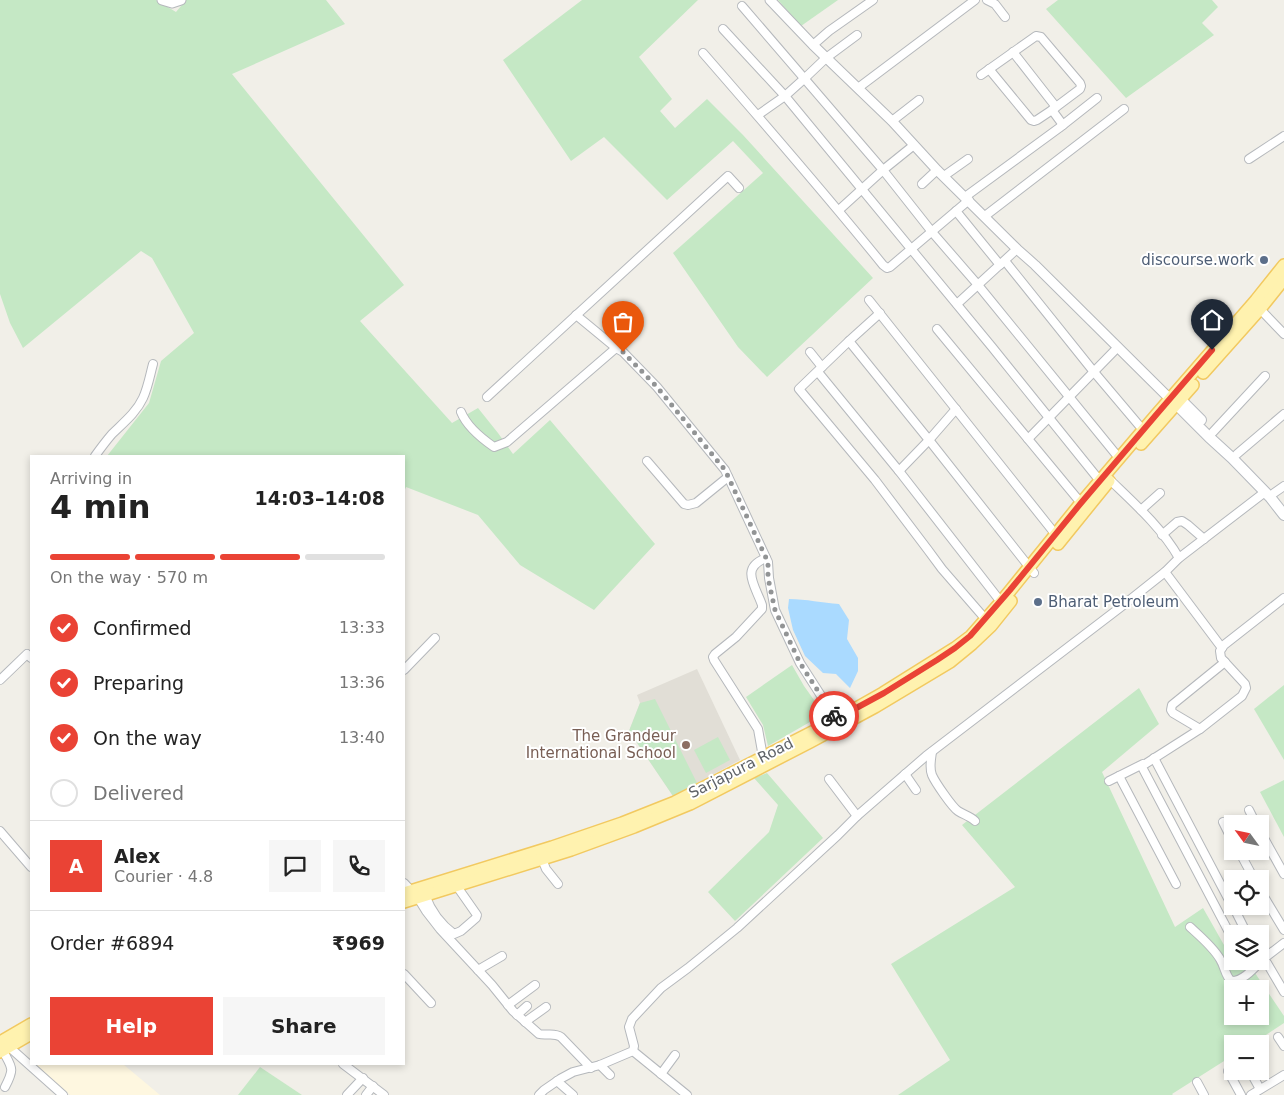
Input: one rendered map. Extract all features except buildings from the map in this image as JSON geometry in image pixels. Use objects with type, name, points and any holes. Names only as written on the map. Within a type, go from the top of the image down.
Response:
[{"type":"main road","name":"Sarjapura Road","points":[[412,892],[456,885],[542,859],[628,829],[684,806],[884,693],[955,648],[988,622],[1032,571],[1284,265]]},
{"type":"main road","name":"Sarjapura Road","points":[[412,892],[552,847],[622,823],[675,802],[875,707],[950,662],[972,644],[1001,602],[1032,571],[1056,535],[1081,503],[1105,480],[1119,458],[1143,430],[1260,309],[1284,279]]},
{"type":"main road","points":[[1175,399],[1237,454],[1270,492],[1284,515]]},
{"type":"main road","points":[[1175,399],[1209,438],[1284,504]]},
{"type":"main road","points":[[3,1046],[30,1025]]},
{"type":"main road","points":[[3,1046],[30,1034]]},
{"type":"street","points":[[162,0],[172,3],[180,0]]},
{"type":"street","points":[[770,0],[1017,249],[1118,347],[1175,399]]},
{"type":"street","points":[[813,45],[829,31],[873,0]]},
{"type":"street","points":[[858,88],[975,0]]},
{"type":"street","points":[[987,0],[995,4],[1005,17]]},
{"type":"street","points":[[742,6],[883,170],[1119,458]]},
{"type":"street","points":[[723,30],[785,96],[1048,417],[1105,480],[1141,510],[1172,546],[1179,558]]},
{"type":"street","points":[[758,115],[785,96],[826,58],[857,35]]},
{"type":"street","points":[[981,75],[989,69],[1036,36],[1039,35],[1081,86],[1080,89],[1034,121],[1031,120],[989,69]]},
{"type":"street","points":[[1013,52],[1054,108],[1063,125]]},
{"type":"street","points":[[703,53],[887,268],[890,268],[932,232],[956,211],[967,198],[1097,98]]},
{"type":"street","points":[[892,121],[919,100]]},
{"type":"street","points":[[985,216],[1124,108]]},
{"type":"street","points":[[1249,159],[1284,136]]},
{"type":"street","points":[[839,210],[914,145]]},
{"type":"street","points":[[922,184],[968,159]]},
{"type":"street","points":[[487,397],[728,176],[739,188]]},
{"type":"street","points":[[956,211],[1003,263],[1143,430]]},
{"type":"street","points":[[957,304],[1017,249]]},
{"type":"street","points":[[869,300],[1056,535]]},
{"type":"street","points":[[1260,309],[1284,334]]},
{"type":"street","points":[[880,313],[799,389],[875,480],[942,570],[988,622]]},
{"type":"street","points":[[576,315],[623,352],[657,387],[725,470],[768,562],[768,578],[775,610],[800,663],[836,719]]},
{"type":"street","points":[[938,329],[1081,503]]},
{"type":"street","points":[[849,341],[1032,571]]},
{"type":"street","points":[[1028,439],[1118,347]]},
{"type":"street","points":[[461,412],[464,419],[486,442],[494,447],[507,442],[616,348]]},
{"type":"street","points":[[810,352],[820,370],[1001,602]]},
{"type":"street","points":[[96,455],[111,435],[125,423],[138,407],[143,398],[154,364]]},
{"type":"street","points":[[1213,432],[1265,376]]},
{"type":"street","points":[[899,471],[956,409]]},
{"type":"street","points":[[1237,454],[1284,414]]},
{"type":"street","points":[[647,461],[684,504],[688,505],[696,503],[728,477]]},
{"type":"street","points":[[633,1051],[634,1046],[629,1027],[632,1019],[661,988],[737,928],[831,842],[856,816],[932,752],[1165,572],[1179,558],[1270,492],[1284,486]]},
{"type":"street","points":[[1141,510],[1160,493]]},
{"type":"street","points":[[1162,535],[1176,522],[1182,521],[1204,539]]},
{"type":"street","points":[[764,761],[758,729],[713,656],[736,638],[762,609],[751,574],[752,568],[758,561],[766,558]]},
{"type":"street","points":[[1165,572],[1222,648]]},
{"type":"street","points":[[1109,781],[1154,758],[1200,728],[1242,696],[1246,688],[1245,684],[1225,662],[1220,654],[1222,648],[1284,598]]},
{"type":"street","points":[[405,669],[435,638]]},
{"type":"street","points":[[0,680],[27,654],[30,657]]},
{"type":"street","points":[[1200,728],[1172,713],[1172,705],[1225,662]]},
{"type":"street","points":[[932,752],[930,763],[932,775],[937,784],[959,812],[973,818],[975,821]]},
{"type":"street","points":[[1154,758],[1224,889]]},
{"type":"street","points":[[1143,764],[1142,767],[1225,925]]},
{"type":"street","points":[[905,774],[916,790]]},
{"type":"street","points":[[1119,776],[1176,884]]},
{"type":"street","points":[[829,779],[856,816]]},
{"type":"street","points":[[1249,810],[1252,815]]},
{"type":"street","points":[[0,831],[30,866]]},
{"type":"street","points":[[1269,847],[1284,874]]},
{"type":"street","points":[[542,859],[546,869],[558,884]]},
{"type":"street","points":[[412,892],[430,907],[436,917],[454,934],[461,931],[477,916],[456,885]]},
{"type":"street","points":[[412,892],[440,929],[525,1022],[539,1034],[556,1034],[561,1036],[591,1068]]},
{"type":"street","points":[[1269,905],[1284,930]]},
{"type":"street","points":[[1190,927],[1212,948],[1224,969]]},
{"type":"street","points":[[1269,954],[1284,943]]},
{"type":"street","points":[[478,970],[502,956]]},
{"type":"street","points":[[1269,968],[1284,992]]},
{"type":"street","points":[[1224,970],[1227,977],[1231,981],[1236,982],[1251,970]]},
{"type":"street","points":[[405,975],[431,1003]]},
{"type":"street","points":[[508,1005],[535,985]]},
{"type":"street","points":[[518,1015],[528,1006]]},
{"type":"street","points":[[525,1022],[546,1007]]},
{"type":"street","points":[[1278,1037],[1284,1046]]},
{"type":"street","points":[[3,1046],[12,1068],[11,1076],[5,1086]]},
{"type":"street","points":[[3,1046],[63,1095]]},
{"type":"street","points":[[539,1095],[557,1081],[573,1072],[600,1065],[633,1051]]},
{"type":"street","points":[[633,1051],[687,1095]]},
{"type":"street","points":[[661,1074],[675,1055]]},
{"type":"street","points":[[344,1065],[384,1095]]},
{"type":"street","points":[[600,1065],[610,1075]]},
{"type":"street","points":[[1251,1095],[1284,1075]]},
{"type":"street","points":[[347,1095],[362,1078]]},
{"type":"street","points":[[1233,1080],[1241,1095]]},
{"type":"street","points":[[1255,1080],[1260,1089]]},
{"type":"street","points":[[557,1081],[573,1095]]},
{"type":"street","points":[[1197,1082],[1204,1095]]},
{"type":"street","points":[[366,1095],[373,1086]]},
{"type":"shaded area","name":"The Grandeur International School","points":[[697,669],[740,760],[673,796],[629,731],[640,703],[637,695]]},
{"type":"shaded area","points":[[34,1065],[124,1065],[160,1095],[70,1095]]},
{"type":"green space","points":[[0,0],[156,0],[176,12],[186,0],[326,0],[345,24],[232,74],[404,285],[360,321],[452,423],[478,408],[513,454],[550,420],[655,544],[594,610],[520,565],[478,515],[406,487],[405,490],[405,455],[108,455],[149,403],[161,361],[194,333],[152,258],[141,251],[23,348],[10,323],[0,294]]},
{"type":"green space","points":[[582,0],[698,0],[639,57],[672,99],[660,111],[675,128],[707,99],[743,135],[873,278],[767,377],[738,347],[673,253],[763,173],[733,141],[667,200],[604,137],[571,161],[503,60]]},
{"type":"green space","points":[[778,0],[838,0],[801,26]]},
{"type":"green space","points":[[1058,0],[1212,0],[1218,7],[1202,23],[1214,35],[1126,98],[1046,9]]},
{"type":"green space","points":[[792,665],[824,714],[768,746],[763,725],[746,697]]},
{"type":"green space","points":[[1284,685],[1284,760],[1254,709]]},
{"type":"green space","points":[[1139,688],[1159,724],[1102,772],[1175,927],[1203,908],[1224,945],[1224,970],[1252,970],[1260,980],[1224,980],[1224,1025],[1269,1025],[1269,994],[1284,1016],[1284,1023],[1266,1035],[1224,1035],[1224,1061],[1173,1095],[898,1095],[950,1060],[891,964],[1015,887],[962,825]]},
{"type":"green space","points":[[655,699],[697,783],[673,796],[629,731],[640,703]]},
{"type":"green space","points":[[718,737],[730,760],[706,773],[694,750]]},
{"type":"green space","points":[[767,773],[823,838],[735,921],[708,892],[769,832],[778,805],[754,778]]},
{"type":"green space","points":[[1284,780],[1284,837],[1260,792]]},
{"type":"green space","points":[[260,1067],[302,1095],[238,1095]]},
{"type":"water","points":[[789,599],[839,604],[849,620],[847,639],[858,658],[858,671],[850,688],[836,674],[823,673],[805,656],[793,630],[788,608]]},
{"type":"way so far","points":[[623,352],[657,387],[725,470],[768,562],[768,578],[775,610],[800,663],[834,716]]},
{"type":"place","name":"discourse.work","points":[[1264,260]]},
{"type":"place","name":"Bharat Petroleum","points":[[1038,602]]},
{"type":"place","name":"The Grandeur International School","points":[[686,745]]},
{"type":"route","points":[[834,716],[836,719],[884,693],[937,660],[970,636],[1212,350]]}]
